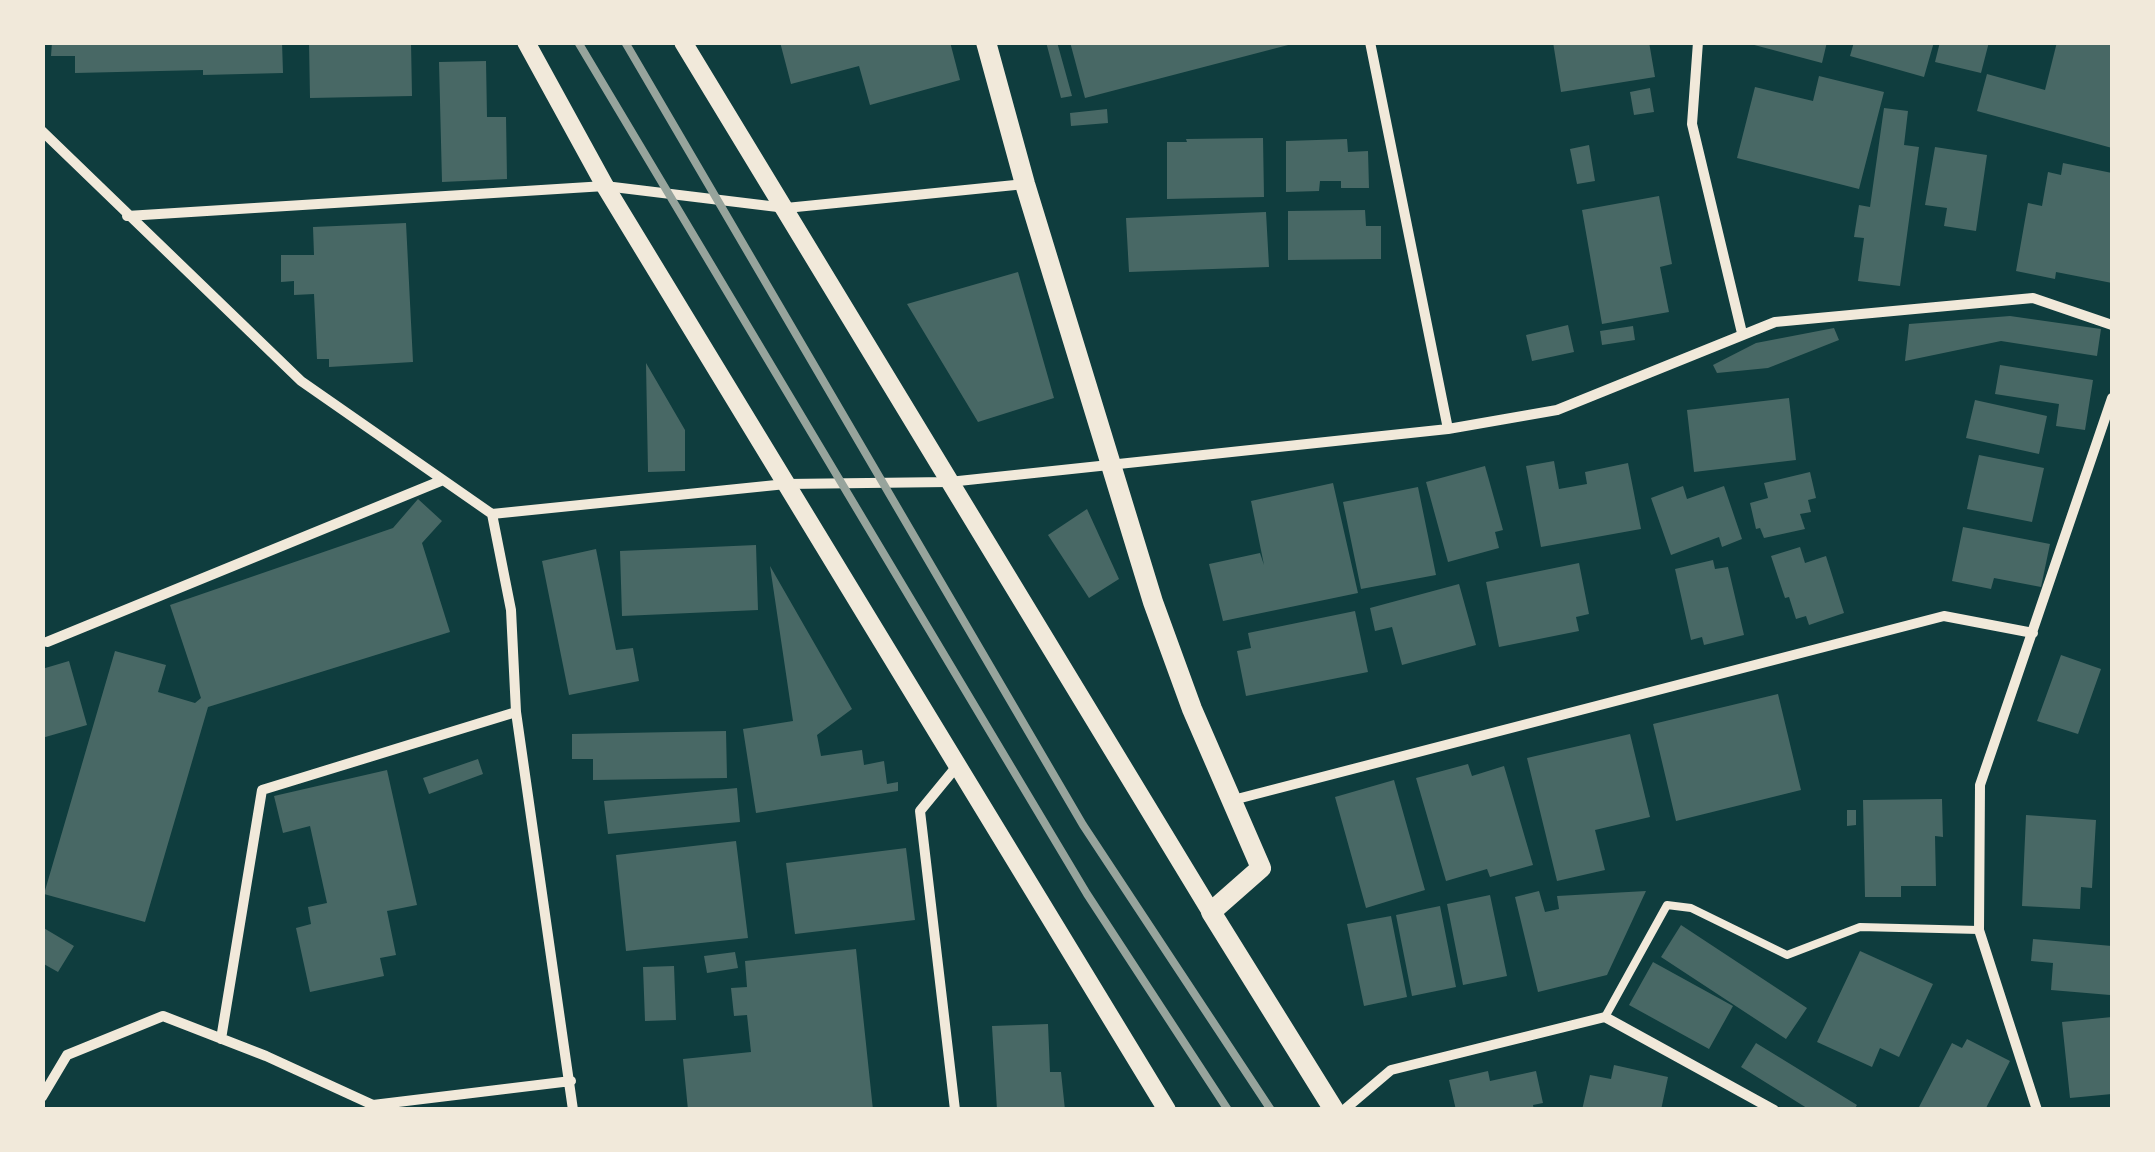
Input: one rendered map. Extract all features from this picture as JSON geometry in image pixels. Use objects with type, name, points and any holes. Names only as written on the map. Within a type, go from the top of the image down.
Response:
[{"type":"main road","points":[[986,42],[1025,184],[1153,602],[1192,709],[1262,868],[1212,912],[1334,1110]]},
{"type":"street","points":[[526,42],[605,186],[1167,1110]]},
{"type":"street","points":[[683,42],[1212,912]]},
{"type":"street","points":[[1370,42],[1448,429]]},
{"type":"street","points":[[1698,42],[1692,124],[1742,333]]},
{"type":"street","points":[[42,131],[301,381],[492,514],[786,484],[949,482],[1448,429],[1556,410],[1775,322],[2034,298],[2112,325]]},
{"type":"street","points":[[127,216],[605,186],[786,208],[1025,184]]},
{"type":"street","points":[[2037,1110],[1979,930],[1980,784],[2112,398]]},
{"type":"street","points":[[47,642],[443,480]]},
{"type":"street","points":[[492,514],[512,610],[516,712],[573,1110]]},
{"type":"street","points":[[1233,800],[1944,616],[2034,632]]},
{"type":"street","points":[[221,1039],[262,790],[516,712]]},
{"type":"street","points":[[955,1110],[920,811],[957,766]]},
{"type":"street","points":[[42,1097],[67,1055],[163,1016],[266,1056],[373,1105],[571,1081]]},
{"type":"street","points":[[1344,1110],[1391,1070],[1604,1017],[1774,1110]]},
{"type":"lane","points":[[1604,1017],[1667,905],[1691,908],[1787,955],[1860,927],[1979,930]]},
{"type":"building","points":[[52,42],[282,42],[283,73],[75,73],[75,56],[51,56]]},
{"type":"building","points":[[309,42],[411,42],[412,96],[310,98]]},
{"type":"building","points":[[780,42],[950,42],[960,80],[870,105],[859,66],[791,84]]},
{"type":"building","points":[[1046,42],[1057,42],[1072,96],[1061,98]]},
{"type":"building","points":[[1070,42],[1292,42],[1292,44],[1085,98]]},
{"type":"building","points":[[1553,42],[1649,42],[1655,77],[1561,92]]},
{"type":"building","points":[[1743,42],[1827,42],[1822,63]]},
{"type":"building","points":[[1854,42],[1934,42],[1924,77],[1850,56]]},
{"type":"building","points":[[1940,42],[1989,42],[1981,73],[1935,62]]},
{"type":"building","points":[[2057,42],[2112,42],[2112,148],[1977,111],[1987,74],[2045,90]]},
{"type":"building","points":[[486,61],[487,117],[506,117],[507,179],[442,182],[439,62]]},
{"type":"building","points":[[1819,76],[1884,92],[1859,189],[1737,158],[1755,87],[1813,101]]},
{"type":"building","points":[[1650,88],[1654,112],[1634,115],[1630,92]]},
{"type":"building","points":[[1884,108],[1908,111],[1904,145],[1919,147],[1900,286],[1858,281],[1864,238],[1854,237],[1859,205],[1870,207]]},
{"type":"building","points":[[1107,109],[1108,123],[1071,126],[1070,113]]},
{"type":"building","points":[[1263,138],[1264,197],[1167,199],[1167,142]]},
{"type":"building","points":[[1347,139],[1348,152],[1368,151],[1369,188],[1341,188],[1341,181],[1320,181],[1319,191],[1286,192],[1286,141]]},
{"type":"building","points":[[1589,145],[1595,181],[1577,184],[1570,149]]},
{"type":"building","points":[[1935,147],[1987,155],[1976,231],[1944,226],[1947,208],[1925,205]]},
{"type":"building","points":[[2063,163],[2112,173],[2112,283],[2056,272],[2055,279],[2016,271],[2028,203],[2042,206],[2048,172],[2061,175]]},
{"type":"building","points":[[1659,196],[1672,264],[1660,267],[1669,312],[1602,324],[1582,210]]},
{"type":"building","points":[[1365,210],[1366,226],[1381,226],[1381,259],[1288,260],[1288,211]]},
{"type":"building","points":[[1266,212],[1269,267],[1129,272],[1126,218]]},
{"type":"building","points":[[406,223],[413,362],[329,367],[329,359],[317,359],[314,294],[294,295],[294,281],[281,282],[281,255],[314,255],[313,227]]},
{"type":"building","points":[[1018,272],[1054,398],[978,422],[907,304]]},
{"type":"building","points":[[2010,316],[2101,329],[2097,356],[2001,341],[1905,361],[1909,324]]},
{"type":"building","points":[[1568,325],[1574,352],[1532,361],[1526,335]]},
{"type":"building","points":[[1633,326],[1635,340],[1602,345],[1600,331]]},
{"type":"building","points":[[1834,328],[1839,340],[1768,368],[1717,373],[1713,365],[1756,343]]},
{"type":"building","points":[[646,363],[685,430],[685,471],[648,472]]},
{"type":"building","points":[[2000,365],[2093,380],[2085,430],[2056,426],[2059,404],[1995,394]]},
{"type":"building","points":[[1789,398],[1796,460],[1694,472],[1687,410]]},
{"type":"building","points":[[1975,400],[2047,416],[2039,454],[1966,438]]},
{"type":"building","points":[[1979,455],[2044,468],[2032,522],[1967,509]]},
{"type":"building","points":[[1554,461],[1559,489],[1587,484],[1585,472],[1628,463],[1641,529],[1541,547],[1526,466]]},
{"type":"building","points":[[1485,466],[1503,530],[1495,532],[1499,548],[1448,562],[1426,482]]},
{"type":"building","points":[[1810,472],[1816,498],[1808,500],[1811,512],[1800,514],[1805,529],[1764,538],[1760,528],[1756,529],[1750,503],[1768,498],[1764,483]]},
{"type":"building","points":[[1333,483],[1358,593],[1223,621],[1209,564],[1260,553],[1264,565],[1251,501]]},
{"type":"building","points":[[1683,486],[1687,499],[1724,486],[1742,539],[1722,547],[1719,537],[1671,555],[1651,498]]},
{"type":"building","points":[[1418,487],[1436,575],[1361,589],[1343,502]]},
{"type":"building","points":[[418,499],[442,521],[422,543],[450,632],[208,707],[145,922],[44,894],[115,651],[166,665],[158,692],[195,703],[201,698],[170,605],[393,528]]},
{"type":"building","points":[[1087,509],[1119,579],[1089,598],[1048,535]]},
{"type":"building","points":[[1963,527],[2050,544],[2041,587],[1994,578],[1991,589],[1952,581]]},
{"type":"building","points":[[756,545],[758,610],[622,616],[620,551]]},
{"type":"building","points":[[1800,547],[1805,563],[1826,556],[1844,613],[1809,625],[1806,616],[1796,619],[1771,556]]},
{"type":"building","points":[[596,549],[616,650],[633,648],[639,681],[569,695],[542,561]]},
{"type":"building","points":[[1713,560],[1715,569],[1728,567],[1744,635],[1704,645],[1702,637],[1691,640],[1675,569]]},
{"type":"building","points":[[1579,563],[1589,614],[1576,617],[1579,631],[1499,647],[1486,582]]},
{"type":"building","points":[[770,566],[852,709],[817,735],[821,756],[862,750],[864,765],[884,761],[887,784],[898,782],[898,791],[756,813],[743,729],[793,721]]},
{"type":"building","points":[[1459,584],[1476,645],[1402,665],[1392,627],[1375,631],[1370,608]]},
{"type":"building","points":[[1355,611],[1368,672],[1246,696],[1237,651],[1251,648],[1248,633]]},
{"type":"building","points":[[2061,655],[2101,669],[2078,734],[2037,721]]},
{"type":"building","points":[[69,661],[87,725],[42,738],[42,669]]},
{"type":"building","points":[[1778,694],[1801,790],[1676,821],[1653,724]]},
{"type":"building","points":[[726,731],[727,778],[593,780],[593,759],[572,759],[572,734]]},
{"type":"building","points":[[1630,734],[1650,817],[1595,830],[1605,870],[1557,881],[1527,758]]},
{"type":"building","points":[[478,759],[483,774],[429,794],[423,778]]},
{"type":"building","points":[[1468,764],[1472,776],[1504,766],[1533,865],[1490,877],[1487,869],[1446,881],[1416,778]]},
{"type":"building","points":[[387,770],[417,905],[387,911],[396,955],[380,958],[384,976],[310,992],[296,928],[311,924],[308,907],[327,903],[310,826],[283,833],[274,796]]},
{"type":"building","points":[[1394,780],[1425,890],[1366,908],[1335,797]]},
{"type":"building","points":[[737,788],[740,822],[608,834],[604,801]]},
{"type":"building","points":[[1942,799],[1943,837],[1935,836],[1936,886],[1901,886],[1901,897],[1865,897],[1863,800]]},
{"type":"building","points":[[1847,810],[1856,810],[1856,825],[1847,826]]},
{"type":"building","points":[[2026,815],[2096,820],[2092,888],[2081,887],[2080,909],[2022,906]]},
{"type":"building","points":[[736,841],[748,938],[626,951],[616,855]]},
{"type":"building","points":[[906,848],[915,920],[795,934],[786,863]]},
{"type":"building","points":[[1539,891],[1545,912],[1559,909],[1557,896],[1646,891],[1607,975],[1538,992],[1515,897]]},
{"type":"building","points":[[1490,895],[1507,976],[1463,985],[1447,904]]},
{"type":"building","points":[[1440,906],[1456,987],[1412,996],[1396,915]]},
{"type":"building","points":[[1391,916],[1407,997],[1364,1006],[1347,924]]},
{"type":"building","points":[[1681,925],[1807,1008],[1786,1039],[1661,957]]},
{"type":"building","points":[[42,927],[74,946],[58,972],[42,963]]},
{"type":"building","points":[[2033,939],[2112,946],[2110,995],[2051,990],[2053,963],[2031,961]]},
{"type":"building","points":[[856,949],[873,1110],[688,1110],[683,1059],[751,1052],[747,1015],[734,1016],[731,988],[747,987],[745,961]]},
{"type":"building","points":[[1860,951],[1933,984],[1899,1057],[1880,1048],[1872,1067],[1817,1042]]},
{"type":"building","points":[[735,952],[738,968],[707,973],[704,956]]},
{"type":"building","points":[[1653,962],[1733,1006],[1709,1049],[1629,1005]]},
{"type":"building","points":[[674,966],[676,1020],[645,1021],[643,967]]},
{"type":"building","points":[[2112,1017],[2112,1094],[2070,1098],[2062,1022]]},
{"type":"building","points":[[1048,1024],[1050,1072],[1061,1072],[1065,1110],[997,1110],[992,1026]]},
{"type":"building","points":[[1967,1039],[2010,1061],[1985,1110],[1919,1107],[1952,1043],[1962,1048]]},
{"type":"building","points":[[1756,1043],[1857,1105],[1854,1110],[1810,1110],[1741,1067]]},
{"type":"building","points":[[1614,1065],[1668,1077],[1661,1110],[1582,1110],[1590,1075],[1611,1079]]},
{"type":"building","points":[[1488,1071],[1490,1081],[1536,1071],[1543,1103],[1533,1105],[1534,1110],[1456,1110],[1449,1080]]},
{"type":"railway","points":[[578,42],[1087,894],[1228,1110]]},
{"type":"railway","points":[[625,42],[1083,825],[1271,1110]]}]
